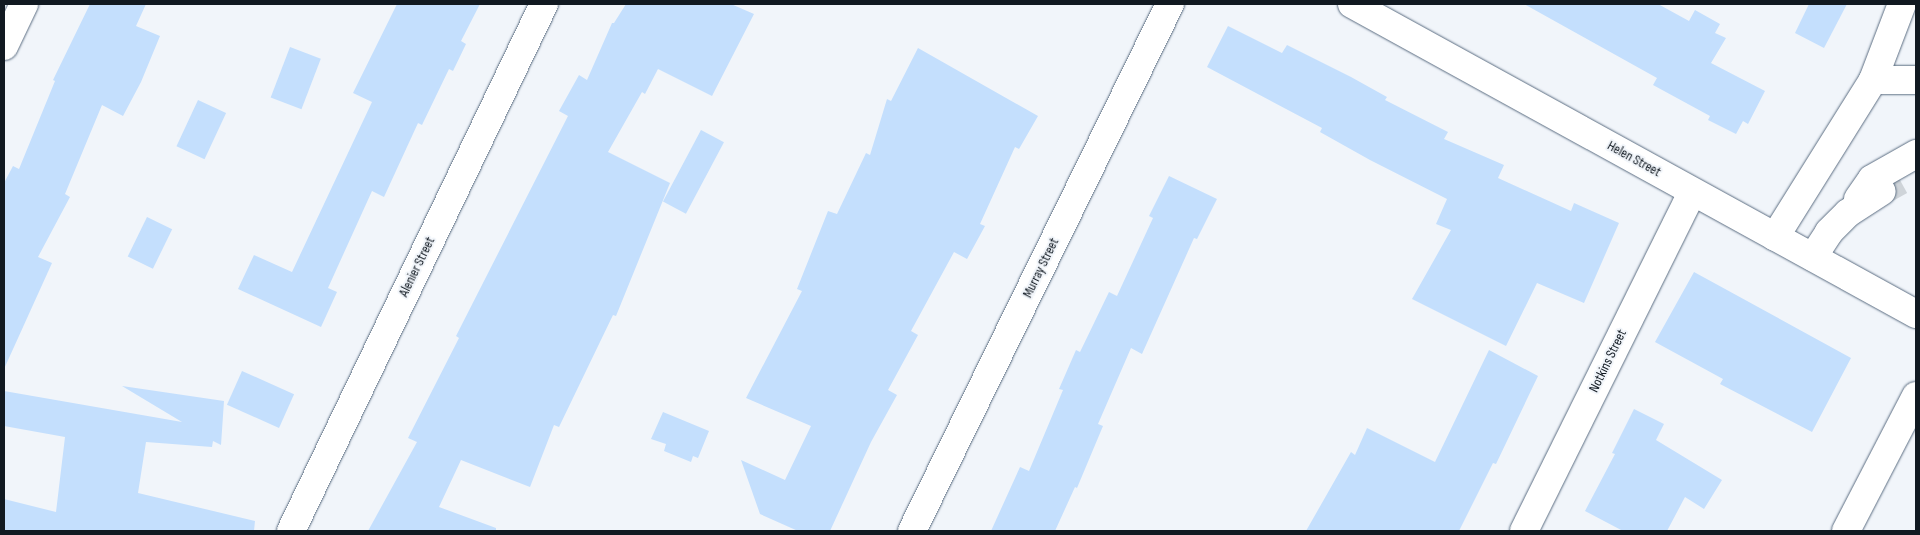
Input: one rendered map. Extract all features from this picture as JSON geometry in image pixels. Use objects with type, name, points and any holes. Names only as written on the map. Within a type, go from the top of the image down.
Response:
[{"type":"street","points":[[4,46],[24,4]]},
{"type":"street","name":"Alenier Street","points":[[291,531],[544,4]]},
{"type":"street","name":"Murray Street","points":[[912,531],[1170,4]]},
{"type":"street","name":"Helen Street","points":[[1352,4],[1916,314]]},
{"type":"street","points":[[1775,237],[1873,80],[1902,4]]},
{"type":"street","points":[[1873,80],[1916,80]]},
{"type":"street","points":[[1813,257],[1829,232],[1848,213],[1872,179],[1916,154]]},
{"type":"street","points":[[1848,213],[1900,182]]},
{"type":"street","name":"Notkins Street","points":[[1524,531],[1692,192]]},
{"type":"street","points":[[1846,531],[1916,396]]},
{"type":"building","points":[[90,4],[146,4],[136,26],[160,36],[141,82],[123,116],[102,105],[65,194],[70,197],[38,257],[52,263],[4,369],[4,183],[13,166],[19,169],[55,81],[53,80]]},
{"type":"building","points":[[397,4],[480,4],[461,41],[466,44],[453,71],[449,69],[422,125],[418,123],[384,197],[372,191],[328,288],[337,292],[321,327],[238,289],[254,255],[292,272],[372,102],[353,93]]},
{"type":"building","points":[[626,4],[731,4],[754,14],[712,96],[658,69],[645,94],[642,92],[608,152],[670,183],[616,316],[613,315],[559,427],[554,425],[530,487],[461,460],[439,507],[496,528],[496,531],[368,531],[417,442],[408,438],[459,338],[456,336],[568,116],[559,111],[579,75],[587,80],[612,23],[614,23]]},
{"type":"building","points":[[1524,4],[1658,4],[1689,21],[1695,10],[1720,24],[1715,33],[1726,38],[1711,63],[1765,91],[1748,124],[1743,121],[1736,134],[1708,120],[1710,116],[1653,85],[1657,78]]},
{"type":"building","points":[[1809,4],[1847,4],[1824,48],[1795,33]]},
{"type":"building","points":[[1228,26],[1282,53],[1287,45],[1387,97],[1385,100],[1448,132],[1444,139],[1504,165],[1498,178],[1571,211],[1574,203],[1619,223],[1584,303],[1537,283],[1506,346],[1412,299],[1451,230],[1436,224],[1447,199],[1370,160],[1320,132],[1322,128],[1207,67]]},
{"type":"building","points":[[290,47],[321,59],[301,109],[271,97]]},
{"type":"building","points":[[918,48],[1038,116],[1019,149],[1015,147],[980,224],[985,226],[967,259],[954,252],[911,331],[918,335],[888,390],[897,395],[871,442],[830,531],[798,531],[760,514],[741,460],[785,480],[811,426],[746,398],[802,291],[797,289],[828,211],[837,214],[866,153],[870,155],[887,99],[891,101]]},
{"type":"building","points":[[198,100],[226,113],[205,159],[176,146]]},
{"type":"building","points":[[701,130],[724,142],[686,214],[663,202]]},
{"type":"building","points":[[1169,176],[1217,199],[1197,239],[1194,238],[1142,354],[1131,348],[1098,424],[1103,426],[1077,488],[1075,487],[1055,531],[991,531],[1020,467],[1029,471],[1063,390],[1059,389],[1076,350],[1080,352],[1109,292],[1117,296],[1153,218],[1149,216]]},
{"type":"building","points":[[147,217],[172,229],[153,269],[128,257]]},
{"type":"building","points":[[1694,272],[1851,358],[1812,432],[1720,384],[1723,379],[1655,342]]},
{"type":"building","points":[[1489,350],[1538,376],[1496,464],[1493,463],[1459,531],[1306,531],[1351,452],[1355,455],[1367,428],[1435,462]]},
{"type":"building","points":[[242,371],[294,394],[279,428],[227,405]]},
{"type":"building","points":[[122,386],[224,401],[221,445],[213,441],[212,447],[146,442],[138,493],[255,521],[254,531],[4,531],[4,499],[56,512],[65,437],[4,426],[4,391],[182,422]]},
{"type":"building","points":[[1634,409],[1664,424],[1656,440],[1722,480],[1704,509],[1685,497],[1667,531],[1623,531],[1585,511],[1615,454],[1612,453]]},
{"type":"building","points":[[663,412],[709,431],[698,458],[693,456],[691,462],[664,451],[666,444],[651,439]]},
{"type":"tunnel","points":[[1882,191],[1900,181]]}]
